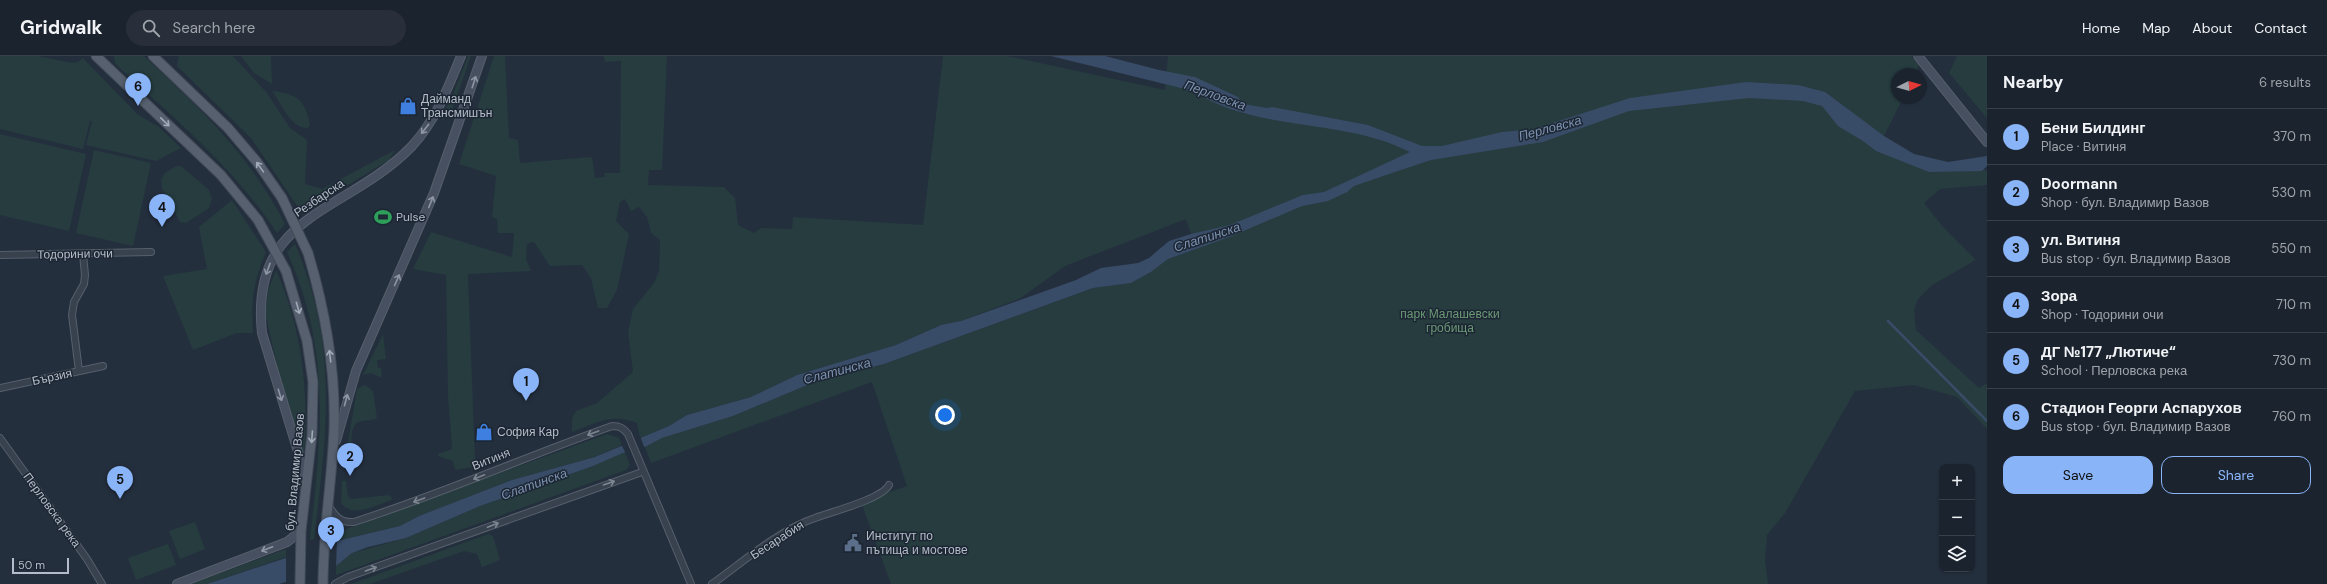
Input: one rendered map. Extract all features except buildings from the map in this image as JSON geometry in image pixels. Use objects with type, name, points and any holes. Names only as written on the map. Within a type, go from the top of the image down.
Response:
[{"type":"main road","name":"бул. Владимир Вазов","points":[[96,56],[221,174],[258,220],[286,271],[307,341],[312,382],[312,434],[301,531],[300,584]]},
{"type":"main road","points":[[153,56],[228,128],[257,162],[282,198],[308,253],[324,312],[331,361],[334,401],[332,465],[325,537],[323,582]]},
{"type":"main road","points":[[163,56],[164,67]]},
{"type":"street","name":"Резбарска","points":[[307,480],[262,333],[259,308],[261,295],[269,268],[285,239],[309,217],[391,165],[412,146],[430,123],[444,99],[460,56]]},
{"type":"street","points":[[332,465],[344,409],[356,371],[434,193],[482,56]]},
{"type":"street","points":[[1918,56],[1984,138]]},
{"type":"street","name":"Тодорини очи","points":[[0,255],[151,252]]},
{"type":"street","points":[[79,371],[72,316],[74,302],[85,280],[83,254]]},
{"type":"street","name":"Бързия","points":[[0,388],[103,366]]},
{"type":"street","name":"Витиня","points":[[328,505],[337,518],[345,522],[354,522],[436,494],[612,426],[622,428],[628,434],[642,472],[691,584]]},
{"type":"street","name":"Перловска река","points":[[0,438],[87,558],[102,584]]},
{"type":"street","points":[[335,584],[348,577],[642,472]]},
{"type":"street","name":"Бесарабия","points":[[712,584],[790,529],[807,520],[861,502],[887,489],[889,485]]},
{"type":"street","points":[[178,584],[287,542],[301,531]]},
{"type":"green space","points":[[0,56],[38,56],[72,63],[78,62],[83,58],[137,114],[159,127],[181,148],[156,161],[86,145],[92,121],[90,121],[83,149],[0,129]]},
{"type":"green space","points":[[114,56],[144,56],[204,114],[240,154],[271,199],[285,224],[277,233],[261,210],[224,167],[204,146],[115,63]]},
{"type":"green space","points":[[179,56],[233,56],[267,93],[290,128],[307,140],[305,184],[322,189],[395,150],[389,160],[302,213],[251,138],[177,66]]},
{"type":"green space","points":[[241,56],[271,56],[272,84],[254,73]]},
{"type":"green space","points":[[468,56],[471,56],[449,119],[445,118],[443,120],[440,118],[452,97]]},
{"type":"green space","name":"парк Малашевски гробища","points":[[494,56],[505,56],[509,138],[518,140],[520,163],[592,157],[595,178],[605,177],[604,173],[620,173],[621,61],[605,62],[604,56],[667,56],[662,170],[649,170],[648,185],[724,187],[735,198],[738,225],[754,233],[761,228],[792,229],[793,217],[923,225],[943,56],[1008,56],[1165,90],[1168,56],[1911,56],[1919,66],[1918,68],[1891,68],[1891,104],[1900,104],[1884,136],[1871,127],[1929,172],[1987,170],[1987,185],[1940,189],[1924,203],[1944,228],[1976,260],[1932,285],[1918,299],[1914,310],[1916,330],[1979,388],[1987,383],[1987,429],[1957,397],[1914,385],[1855,391],[1785,513],[1767,535],[1765,559],[1768,584],[891,584],[861,502],[907,486],[872,382],[651,463],[645,447],[662,438],[733,416],[812,383],[884,364],[1093,288],[1131,283],[1151,272],[1168,259],[1196,249],[1186,219],[1065,266],[1021,298],[961,321],[941,325],[896,345],[797,375],[751,397],[687,415],[669,426],[640,438],[637,423],[619,419],[604,420],[572,432],[572,418],[576,411],[597,403],[633,372],[628,332],[633,309],[654,283],[659,271],[660,240],[651,233],[647,217],[639,207],[631,211],[625,199],[620,202],[616,221],[629,234],[617,290],[607,308],[598,308],[591,278],[582,265],[550,266],[534,242],[527,244],[526,259],[531,271],[468,274],[475,461],[486,460],[486,465],[455,470],[453,461],[438,456],[438,454],[452,449],[448,396],[446,275],[413,269],[431,232],[512,257],[514,233],[498,233],[497,219],[492,217],[496,176],[459,164]]},
{"type":"green space","points":[[1957,56],[1987,56],[1987,118],[1949,73]]},
{"type":"green space","points":[[272,91],[288,94],[298,99],[308,116],[310,125],[308,128],[302,127],[291,120]]},
{"type":"green space","points":[[0,134],[86,154],[69,231],[0,215]]},
{"type":"green space","points":[[94,150],[151,163],[133,246],[76,233]]},
{"type":"green space","points":[[176,166],[181,166],[209,190],[212,199],[209,208],[186,223],[180,222],[162,188],[161,180],[165,173]]},
{"type":"green space","points":[[232,200],[266,252],[258,273],[254,291],[252,310],[253,333],[237,333],[193,350],[163,276],[207,269],[199,227]]},
{"type":"green space","points":[[295,244],[309,282],[318,318],[324,354],[326,390],[323,462],[314,539],[310,540],[317,465],[320,394],[317,359],[311,324],[301,289],[287,252]]},
{"type":"green space","points":[[276,270],[292,315],[302,361],[305,408],[304,455],[278,370],[265,312],[268,291]]},
{"type":"green space","points":[[383,334],[386,359],[377,360],[378,368],[381,368],[382,378],[371,373],[363,375]]},
{"type":"green space","points":[[365,385],[373,391],[377,418],[362,421],[354,426],[352,431],[352,442],[354,458],[345,460],[357,389]]},
{"type":"green space","points":[[607,434],[619,438],[622,445],[595,457],[512,480],[419,516],[400,526],[337,541],[337,534],[349,528]]},
{"type":"green space","points":[[625,452],[630,465],[626,470],[336,575],[336,566],[352,553],[406,538],[480,506],[593,466]]},
{"type":"green space","points":[[342,481],[346,481],[348,496],[351,499],[388,495],[391,496],[392,500],[365,509],[351,510],[346,508],[341,503]]},
{"type":"green space","points":[[195,522],[205,549],[180,559],[169,531]]},
{"type":"green space","points":[[488,534],[493,536],[500,560],[482,567],[477,554],[464,551],[370,584],[351,584]]},
{"type":"green space","points":[[168,544],[176,565],[136,580],[128,558]]},
{"type":"green space","points":[[286,549],[286,557],[207,584],[190,584]]},
{"type":"water","points":[[1051,56],[1105,56],[1159,70],[1195,77],[1238,97],[1243,104],[1267,108],[1272,107],[1368,125],[1422,146],[1442,146],[1502,132],[1534,129],[1630,98],[1746,82],[1798,85],[1825,92],[1884,136],[1914,154],[1948,162],[1987,156],[1987,166],[1982,171],[1929,172],[1876,151],[1863,141],[1838,126],[1822,106],[1803,101],[1749,98],[1629,111],[1543,142],[1431,160],[1354,186],[1347,192],[1328,201],[1302,206],[1232,236],[1168,259],[1151,272],[1131,283],[1093,288],[884,364],[812,383],[733,416],[662,438],[645,447],[623,453],[593,466],[480,506],[406,538],[368,547],[352,553],[336,566],[279,584],[207,584],[337,541],[400,526],[419,516],[512,480],[595,457],[669,426],[687,415],[751,397],[797,375],[896,345],[941,325],[961,321],[1076,280],[1101,268],[1138,263],[1149,258],[1169,241],[1230,225],[1303,195],[1324,192],[1410,152],[1384,141],[1357,134],[1329,128],[1272,120],[1244,113],[1218,104],[1193,91]]},
{"type":"pier","points":[[640,436],[645,449],[626,454],[621,444]]},
{"type":"pier","points":[[337,539],[336,568],[286,584],[286,555]]},
{"type":"waterway","points":[[1888,321],[1987,421]]},
{"type":"place","name":"Стадион Георги Аспарухов","points":[[138,106]]},
{"type":"place","name":"Дайманд Трансмишън","points":[[408,106]]},
{"type":"place","name":"Pulse","points":[[383,217]]},
{"type":"place","name":"Зора","points":[[162,227]]},
{"type":"place","name":"Бени Билдинг","points":[[526,401]]},
{"type":"place","name":"София Кар","points":[[484,432]]},
{"type":"place","name":"Doormann","points":[[350,476]]},
{"type":"place","name":"ДГ №177 „Лютиче“","points":[[120,499]]},
{"type":"place","name":"Институт по пътища и мостове","points":[[853,543]]},
{"type":"place","name":"ул. Витиня","points":[[331,550]]},
{"type":"water label","name":"Перловска","points":[[1215,95]]},
{"type":"water label","name":"Перловска","points":[[1550,128]]},
{"type":"water label","name":"Слатинска","points":[[1207,237]]},
{"type":"water label","name":"Слатинска","points":[[837,371]]},
{"type":"water label","name":"Слатинска","points":[[534,484]]}]
